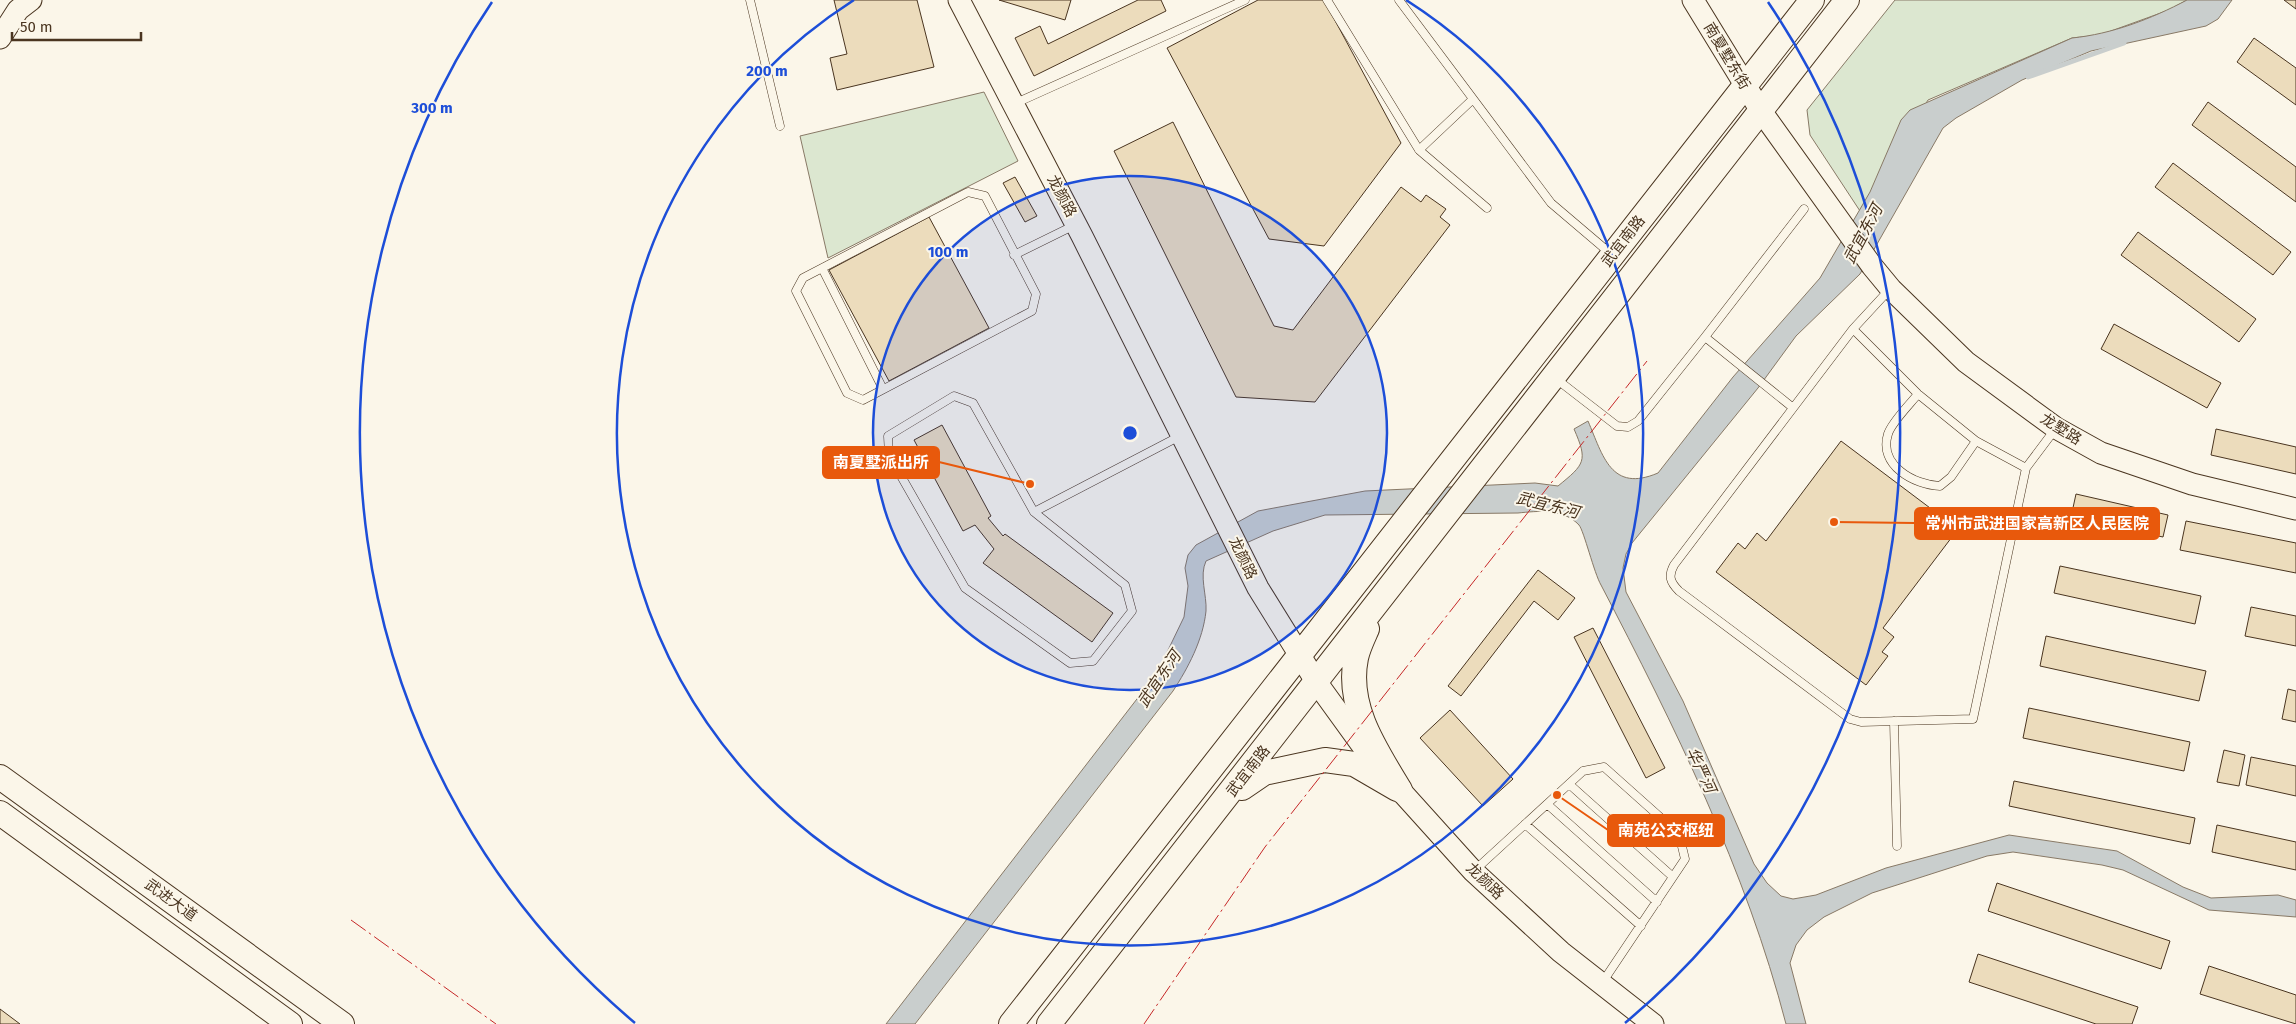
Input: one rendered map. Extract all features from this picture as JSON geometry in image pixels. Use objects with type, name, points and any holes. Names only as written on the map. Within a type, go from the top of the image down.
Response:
[{"type":"main road","name":"武宜南路","points":[[1011,1024],[1812,0]]},
{"type":"main road","name":"武宜南路","points":[[1049,1024],[1374,610],[1848,0]]},
{"type":"main road","points":[[1374,610],[1356,658],[1355,695],[1368,736],[1400,790]]},
{"type":"main road","points":[[1226,799],[1264,773],[1325,760],[1354,764],[1400,790]]},
{"type":"main road","name":"武进大道","points":[[0,776],[342,1024]]},
{"type":"main road","name":"武进大道","points":[[0,813],[290,1024]]},
{"type":"street","points":[[0,27],[12,0]]},
{"type":"street","points":[[0,38],[18,10],[31,0]]},
{"type":"street","name":"龙颜路","points":[[959,0],[1076,224],[1258,588],[1317,683],[1372,759],[1473,871],[1561,952],[1653,1024]]},
{"type":"street","name":"南夏墅东街","points":[[1693,0],[1761,111]]},
{"type":"street","name":"龙墅路","points":[[1761,111],[1872,266],[1891,289],[1966,362],[2056,428],[2101,453],[2174,478],[2296,509]]},
{"type":"lane","points":[[750,0],[780,126]]},
{"type":"lane","points":[[1014,104],[1245,0]]},
{"type":"lane","points":[[1327,0],[1419,150],[1487,208]]},
{"type":"lane","points":[[1399,0],[1472,100],[1551,203],[1612,256]]},
{"type":"lane","points":[[1419,150],[1472,100]]},
{"type":"lane","points":[[968,192],[985,196],[1014,254],[1036,294],[1032,311],[863,400],[847,393],[796,291],[803,278],[968,192]]},
{"type":"lane","points":[[1554,377],[1617,426],[1628,427],[1638,421],[1706,337],[1804,209]]},
{"type":"lane","points":[[1014,254],[1076,224]]},
{"type":"lane","points":[[822,268],[884,389]]},
{"type":"lane","points":[[1891,289],[1853,329],[1674,564],[1669,573],[1671,583],[1850,719],[1861,722],[1973,720],[2026,468],[2056,428]]},
{"type":"lane","points":[[1853,329],[1918,394],[1976,441],[2026,468]]},
{"type":"lane","points":[[1706,337],[1792,407]]},
{"type":"lane","points":[[1918,394],[1888,432],[1886,447],[1890,459],[1911,480],[1926,486],[1940,486],[1952,477],[1976,441]]},
{"type":"lane","points":[[954,396],[974,403],[1034,512],[1125,585],[1132,611],[1093,661],[1070,663],[965,588],[889,455],[888,436],[954,396]]},
{"type":"lane","points":[[1034,512],[1182,435]]},
{"type":"lane","points":[[1894,721],[1897,846]]},
{"type":"lane","points":[[1473,871],[1583,771],[1604,767],[1679,834],[1685,859],[1601,985]]},
{"type":"lane","points":[[1569,784],[1673,877]]},
{"type":"lane","points":[[1547,804],[1657,902]]},
{"type":"lane","points":[[1525,824],[1641,926]]},
{"type":"green space","points":[[1895,0],[2187,0],[2169,10],[2100,35],[2072,38],[1928,100],[1860,211],[1810,135],[1807,110]]},
{"type":"green space","points":[[984,92],[1018,161],[828,258],[800,136]]},
{"type":"water","name":"华严河","points":[[2187,0],[2232,0],[2218,19],[2206,26],[2091,51],[2022,80],[1956,118],[1943,128],[1860,274],[1796,336],[1758,388],[1632,543],[1626,554],[1623,568],[1626,592],[1683,701],[1754,864],[1767,883],[1781,896],[1793,899],[1816,895],[1886,868],[2009,835],[2117,851],[2183,887],[2211,898],[2278,895],[2296,900],[2296,917],[2209,910],[2123,870],[2102,865],[2013,852],[1987,856],[1872,893],[1824,917],[1807,930],[1796,945],[1790,963],[1806,1024],[1786,1024],[1770,967],[1729,854],[1681,745],[1598,579],[1579,525],[1566,516],[1542,511],[1518,513],[1325,515],[1273,531],[1206,561],[1203,579],[1206,611],[1202,632],[1189,663],[1173,691],[915,1024],[886,1024],[1157,673],[1184,617],[1188,586],[1185,568],[1188,555],[1196,545],[1258,511],[1365,491],[1535,483],[1558,486],[1579,467],[1582,455],[1574,429],[1588,421],[1604,458],[1619,475],[1629,478],[1642,478],[1658,473],[1733,377],[1820,278],[1870,192],[1901,120],[1910,110],[2072,38],[2102,33],[2131,25]]},
{"type":"building","points":[[834,0],[917,0],[934,67],[837,90],[830,58],[847,54]]},
{"type":"building","points":[[999,0],[1071,0],[1065,20]]},
{"type":"building","points":[[1138,0],[1161,0],[1166,11],[1034,76],[1015,38],[1040,26],[1048,44]]},
{"type":"building","points":[[1258,0],[1324,0],[1401,143],[1324,246],[1269,239],[1167,48]]},
{"type":"building","points":[[2284,0],[2296,0],[2296,9]]},
{"type":"building","points":[[2254,38],[2296,68],[2296,105],[2237,62]]},
{"type":"building","points":[[2208,102],[2296,167],[2296,202],[2192,125]]},
{"type":"building","points":[[1173,122],[1274,326],[1293,330],[1401,187],[1421,202],[1426,195],[1446,209],[1440,217],[1450,225],[1315,402],[1236,397],[1114,151]]},
{"type":"building","points":[[2173,163],[2291,252],[2273,275],[2155,187]]},
{"type":"building","points":[[1015,177],[1037,216],[1025,222],[1003,183]]},
{"type":"building","points":[[929,217],[989,328],[889,381],[829,270]]},
{"type":"building","points":[[2138,232],[2256,319],[2239,342],[2121,255]]},
{"type":"building","points":[[2114,324],[2221,383],[2207,408],[2101,349]]},
{"type":"building","points":[[942,425],[991,516],[988,518],[1003,536],[1005,534],[1113,613],[1092,642],[983,563],[994,549],[975,525],[963,531],[914,440]]},
{"type":"building","points":[[2216,429],[2296,447],[2296,474],[2211,455]]},
{"type":"building","points":[[1841,441],[1958,529],[1883,628],[1894,637],[1882,652],[1888,656],[1866,685],[1716,572],[1738,543],[1745,549],[1757,533],[1766,541]]},
{"type":"building","points":[[2076,494],[2168,515],[2163,537],[2071,517]]},
{"type":"building","points":[[2186,521],[2296,543],[2296,573],[2180,550]]},
{"type":"building","points":[[2060,566],[2201,596],[2195,624],[2054,593]]},
{"type":"building","points":[[1538,570],[1575,598],[1558,620],[1534,601],[1461,696],[1448,686]]},
{"type":"building","points":[[2251,607],[2296,616],[2296,646],[2245,636]]},
{"type":"building","points":[[1593,628],[1665,768],[1646,778],[1574,637]]},
{"type":"building","points":[[2046,636],[2206,671],[2199,701],[2040,666]]},
{"type":"building","points":[[2288,689],[2296,691],[2296,722],[2282,719]]},
{"type":"building","points":[[2029,708],[2190,742],[2184,771],[2023,738]]},
{"type":"building","points":[[1450,710],[1513,779],[1483,806],[1420,738]]},
{"type":"building","points":[[2224,750],[2245,755],[2239,786],[2217,782]]},
{"type":"building","points":[[2251,757],[2296,766],[2296,796],[2246,785]]},
{"type":"building","points":[[2014,781],[2195,818],[2190,844],[2009,806]]},
{"type":"building","points":[[2217,825],[2296,842],[2296,870],[2212,852]]},
{"type":"building","points":[[1997,883],[2170,941],[2161,969],[1988,911]]},
{"type":"building","points":[[1978,954],[2138,1007],[2132,1024],[2096,1024],[1969,982]]},
{"type":"building","points":[[2209,966],[2296,995],[2296,1024],[2200,994]]},
{"type":"building","points":[[0,1009],[20,1024],[0,1024]]},
{"type":"waterway","name":"武宜东河","points":[[2028,77],[2124,43]]},
{"type":"power","points":[[1144,1024],[1265,847],[1647,361]]},
{"type":"power","points":[[351,920],[496,1024]]},
{"type":"place","name":"南夏墅派出所","points":[[1030,484]]},
{"type":"place","name":"常州市武进国家高新区人民医院","points":[[1834,522]]},
{"type":"place","name":"南苑公交枢纽","points":[[1557,795]]}]
